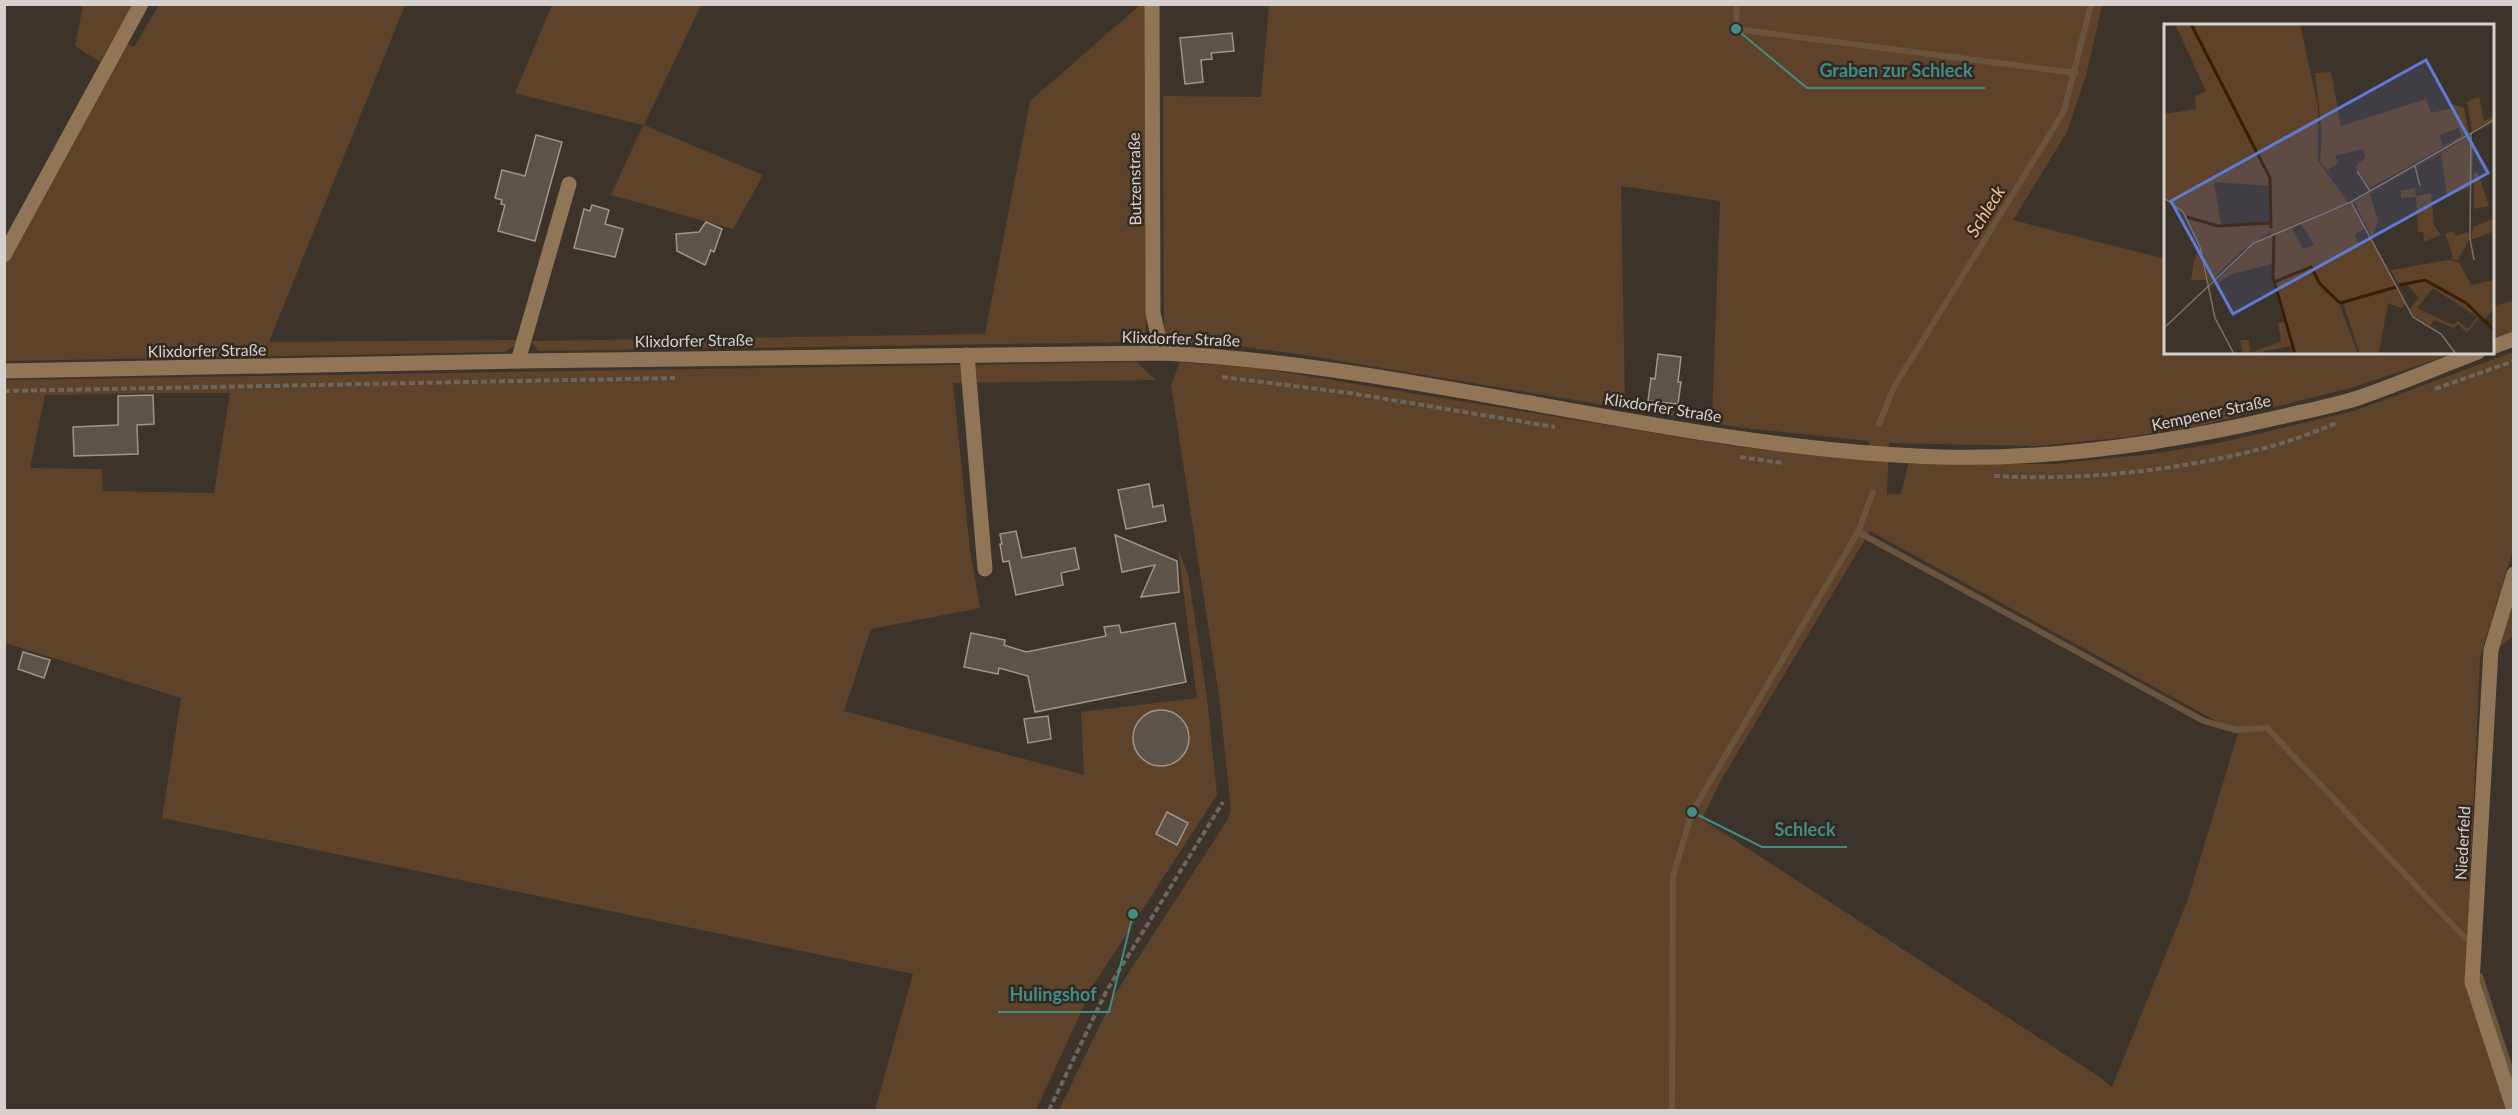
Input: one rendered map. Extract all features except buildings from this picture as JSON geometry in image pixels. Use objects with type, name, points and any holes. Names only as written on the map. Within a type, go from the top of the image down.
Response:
[{"type":"street","points":[[4,255],[141,4]]},
{"type":"street","name":"Butzenstraße","points":[[1152,4],[1153,313],[1162,353]]},
{"type":"street","points":[[518,361],[569,184]]},
{"type":"street","points":[[2494,347],[2514,339]]},
{"type":"street","name":"Klixdorfer Straße","points":[[4,371],[518,361],[1162,353],[1230,356],[1313,367],[1722,435],[1834,450]]},
{"type":"street","name":"Kempener Straße","points":[[1834,450],[1942,457],[2059,453],[2130,447],[2210,434],[2356,398],[2473,354]]},
{"type":"street","points":[[966,355],[985,569]]},
{"type":"street","name":"Niederfeld","points":[[2514,574],[2491,650],[2472,982],[2514,1110]]},
{"type":"path","points":[[1221,376],[1302,386],[1566,429]]},
{"type":"path","points":[[4,391],[682,378]]},
{"type":"path","points":[[1738,457],[1794,464]]},
{"type":"path","points":[[1049,1110],[1107,990],[1222,802]]},
{"type":"shaded area","points":[[83,5],[134,5],[100,62],[75,46]]},
{"type":"shaded area","points":[[159,5],[405,5],[269,342],[522,340],[505,352],[5,361],[5,264],[127,43],[134,47]]},
{"type":"shaded area","points":[[552,5],[701,5],[644,125],[763,175],[733,229],[611,195],[643,125],[515,93]]},
{"type":"shaded area","points":[[1140,5],[1145,5],[1146,331],[1139,342],[538,351],[531,341],[985,334],[1030,101]]},
{"type":"shaded area","points":[[1269,5],[2102,5],[2086,76],[2067,132],[2013,220],[2164,259],[2164,354],[2452,354],[2351,388],[2198,426],[2129,437],[2037,446],[1889,443],[1887,494],[1901,494],[1908,464],[2054,464],[2151,454],[2219,443],[2354,411],[2513,352],[2513,550],[2480,657],[2467,949],[2509,1110],[1059,1110],[1115,994],[1228,819],[1231,810],[1219,696],[1171,385],[1180,362],[1258,368],[1741,447],[1869,460],[1869,441],[1736,427],[1298,354],[1226,345],[1170,342],[1164,331],[1163,96],[1261,97]],"holes":[[[1621,186],[1720,201],[1712,419],[1625,401]],[[1870,531],[2238,733],[2188,899],[2112,1087],[1702,819],[1720,782]]]},
{"type":"shaded area","points":[[2513,301],[2513,331],[2494,339],[2494,306]]},
{"type":"shaded area","points":[[1136,362],[1156,380],[953,383],[970,550],[980,608],[871,629],[844,711],[1084,775],[1081,712],[1197,698],[1178,549],[1188,574],[1207,698],[1217,795],[1094,984],[1036,1110],[875,1110],[913,974],[162,818],[181,698],[5,643],[4,380]],"holes":[[[230,393],[214,493],[103,491],[102,469],[30,468],[45,395]]]},
{"type":"shaded area","points":[[2513,604],[2513,636],[2500,647]]},
{"type":"waterway","points":[[1737,4],[1736,29],[2076,73]]},
{"type":"waterway","name":"Schleck","points":[[1879,424],[1894,387],[2064,111],[2091,4]]},
{"type":"waterway","name":"Schleck","points":[[1672,1110],[1673,876],[1692,812],[1858,532],[1873,492]]},
{"type":"waterway","points":[[1858,532],[2204,721],[2236,730],[2267,728],[2465,938]]},
{"type":"waterway","points":[[2480,976],[2514,1081]]},
{"type":"place","name":"Graben zur Schleck","points":[[1736,29]]},
{"type":"place","name":"Schleck","points":[[1692,812]]},
{"type":"place","name":"Hulingshof","points":[[1133,914]]}]
